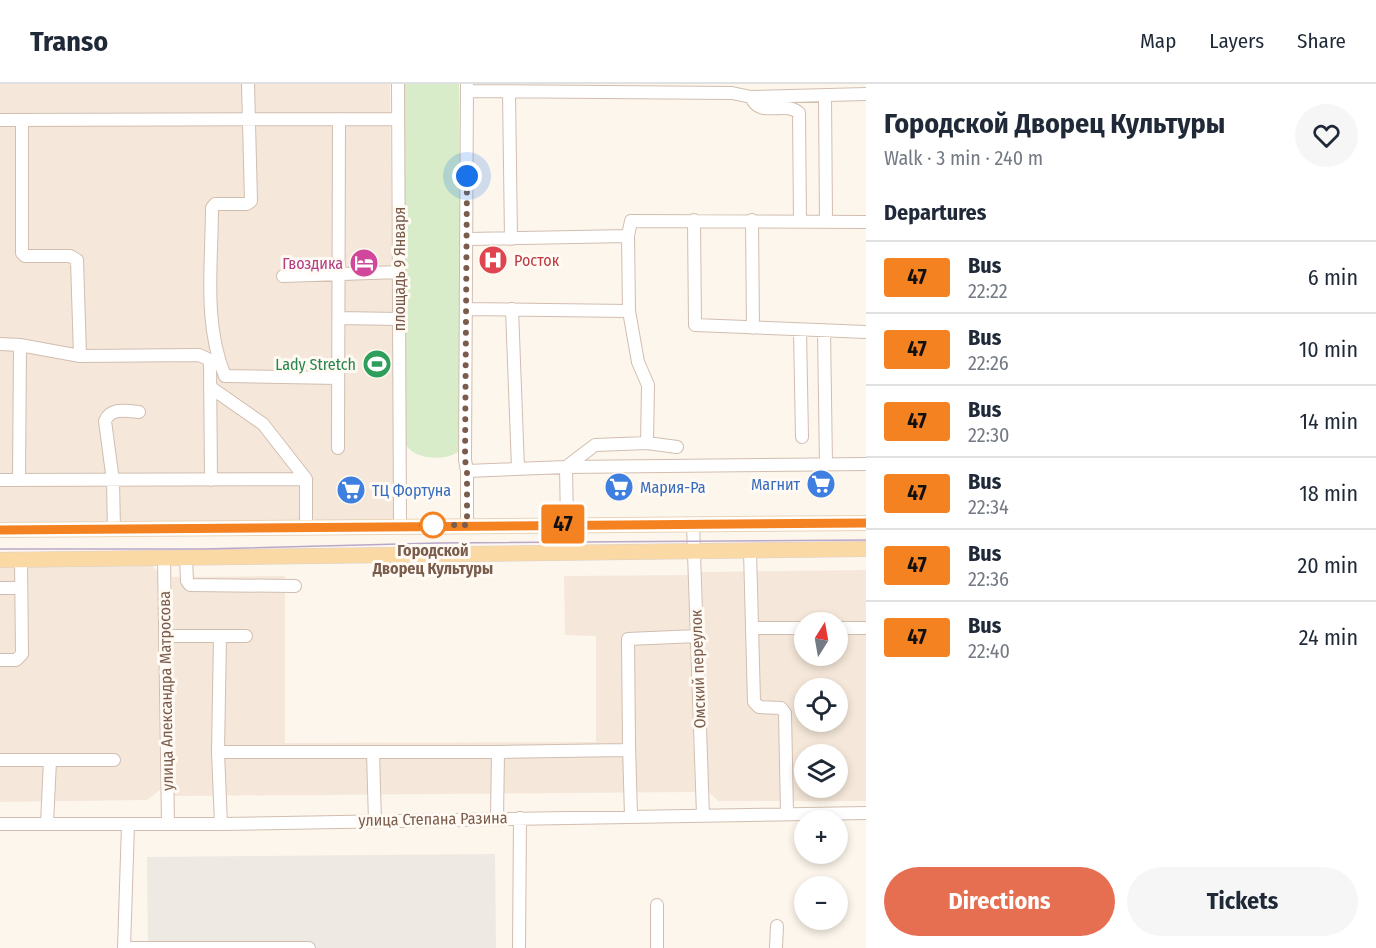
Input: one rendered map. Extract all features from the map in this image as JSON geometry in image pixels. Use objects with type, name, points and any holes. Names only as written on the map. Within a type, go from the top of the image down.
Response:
[{"type":"main road","points":[[0,530],[866,522]]},
{"type":"main road","points":[[0,560],[866,549]]},
{"type":"street","points":[[248,84],[251,201],[248,204],[215,204],[212,208],[211,334],[217,357],[225,376],[338,378]]},
{"type":"street","name":"площадь 9 Января","points":[[398,84],[400,526]]},
{"type":"street","points":[[467,525],[465,460],[468,309],[467,88],[509,92],[614,87],[732,88],[751,97],[866,94]]},
{"type":"street","points":[[509,92],[511,239]]},
{"type":"street","points":[[825,95],[826,221]]},
{"type":"street","points":[[751,97],[753,102],[761,108],[792,108],[799,112],[800,220]]},
{"type":"street","points":[[338,448],[339,119]]},
{"type":"street","points":[[0,120],[398,119]]},
{"type":"street","points":[[22,120],[22,254],[76,258],[80,356]]},
{"type":"street","points":[[694,220],[695,325],[866,332]]},
{"type":"street","points":[[752,220],[753,328]]},
{"type":"street","points":[[647,443],[648,385],[638,362],[629,311],[628,236],[631,221],[866,222]]},
{"type":"street","points":[[468,239],[628,236]]},
{"type":"street","points":[[284,276],[400,272]]},
{"type":"street","points":[[468,309],[629,311]]},
{"type":"street","points":[[512,309],[518,468]]},
{"type":"street","points":[[339,318],[399,319]]},
{"type":"street","points":[[824,330],[826,465]]},
{"type":"street","points":[[800,331],[802,437]]},
{"type":"street","points":[[0,344],[20,345],[80,356],[199,355],[210,360],[211,480]]},
{"type":"street","points":[[19,480],[20,345]]},
{"type":"street","points":[[210,387],[263,424],[306,479],[306,528]]},
{"type":"street","points":[[114,530],[113,481],[106,417],[114,412],[139,412]]},
{"type":"street","points":[[566,467],[595,445],[647,443],[677,447]]},
{"type":"street","points":[[467,471],[566,467],[866,464]]},
{"type":"street","points":[[566,467],[567,524]]},
{"type":"street","points":[[0,480],[306,479]]},
{"type":"street","name":"Омский переулок","points":[[693,524],[703,815]]},
{"type":"street","points":[[750,551],[754,702],[759,707],[781,708],[785,713],[787,813]]},
{"type":"street","name":"улица Александра Матросова","points":[[164,558],[168,824]]},
{"type":"street","points":[[186,558],[187,581],[190,585],[295,586]]},
{"type":"street","points":[[0,660],[16,660],[22,654],[21,560]]},
{"type":"street","points":[[0,588],[21,588]]},
{"type":"street","points":[[752,628],[794,628]]},
{"type":"street","points":[[848,628],[866,628]]},
{"type":"street","points":[[165,636],[246,636]]},
{"type":"street","points":[[220,636],[218,752],[221,824]]},
{"type":"street","points":[[631,816],[628,639],[697,636]]},
{"type":"street","points":[[218,752],[623,751],[629,746]]},
{"type":"street","points":[[373,752],[375,822]]},
{"type":"street","points":[[497,818],[498,752]]},
{"type":"street","points":[[0,760],[114,760]]},
{"type":"street","points":[[47,824],[50,760]]},
{"type":"street","name":"улица Степана Разина","points":[[0,824],[221,824],[866,813]]},
{"type":"street","points":[[519,948],[520,818]]},
{"type":"street","points":[[128,825],[124,948],[309,948]]},
{"type":"street","points":[[657,905],[657,948]]},
{"type":"street","points":[[776,948],[777,926]]},
{"type":"shaded area","points":[[0,84],[390,84],[395,522],[0,526]]},
{"type":"shaded area","points":[[150,563],[159,573],[160,790],[147,800],[0,802],[0,565]]},
{"type":"shaded area","points":[[866,570],[866,801],[718,801],[706,789],[702,572]]},
{"type":"shaded area","points":[[689,575],[695,792],[173,796],[172,577],[285,576],[285,743],[596,742],[596,636],[565,635],[564,576]]},
{"type":"shaded area","points":[[495,854],[496,948],[148,948],[147,857]]},
{"type":"green space","points":[[404,84],[459,84],[463,445],[452,455],[435,458],[418,454],[406,445]]},
{"type":"tram line","points":[[0,549],[203,549],[438,543],[866,540]]},
{"type":"bus line","name":"47","points":[[0,530],[866,523]]},
{"type":"place","name":"Росток","points":[[493,260]]},
{"type":"place","name":"Гвоздика","points":[[364,263]]},
{"type":"place","name":"Lady Stretch","points":[[377,364]]},
{"type":"place","name":"Магнит","points":[[821,484]]},
{"type":"place","name":"Мария-Ра","points":[[619,487]]},
{"type":"place","name":"ТЦ Фортуна","points":[[351,490]]},
{"type":"place","name":"Городской Дворец Культуры","points":[[433,525]]},
{"type":"route","points":[[433,525],[422,525],[467,525],[465,460],[468,309],[467,176]]}]
